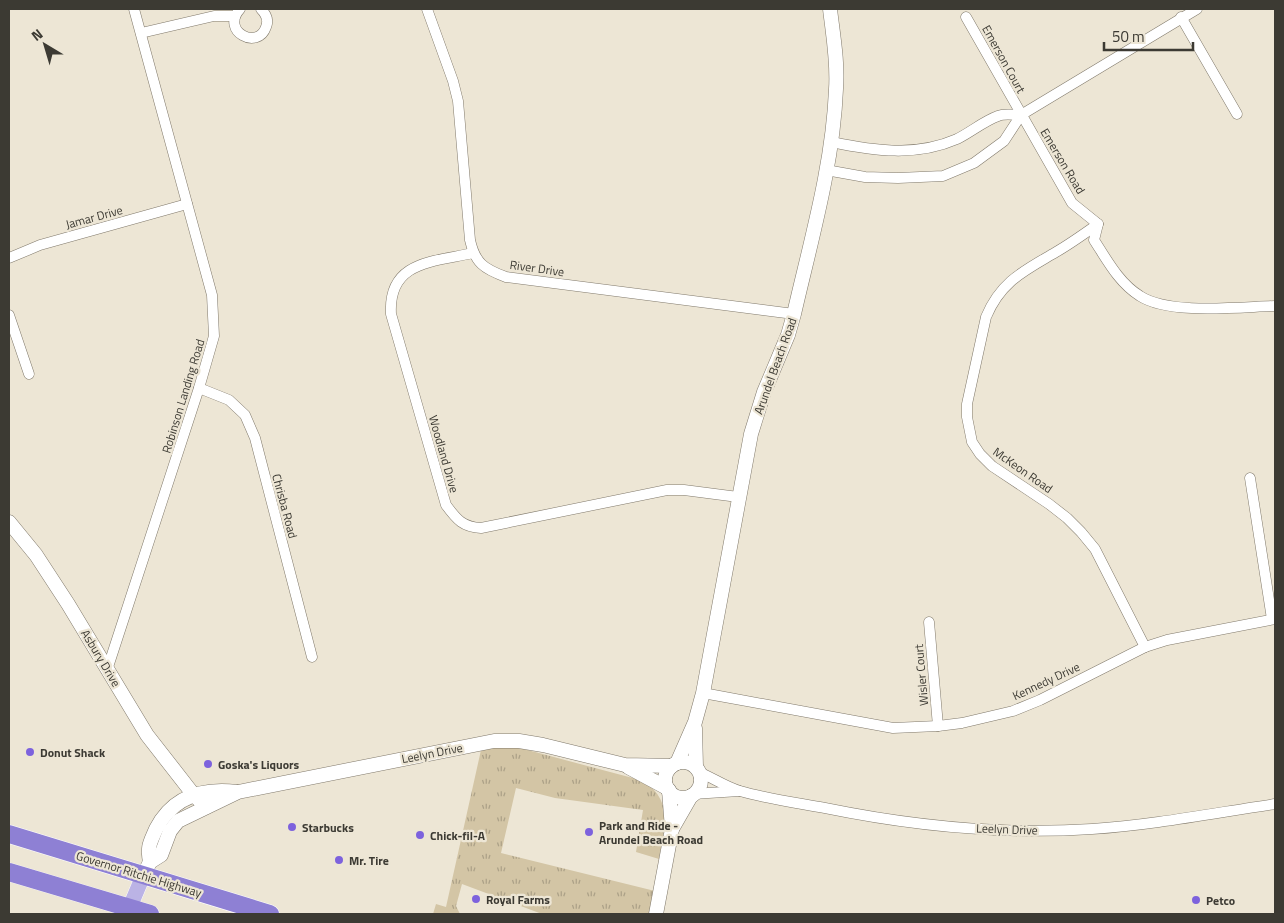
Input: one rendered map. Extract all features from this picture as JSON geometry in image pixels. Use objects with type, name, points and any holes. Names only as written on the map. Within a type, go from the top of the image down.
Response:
[{"type":"highway","name":"Governor Ritchie Highway","points":[[9,834],[147,869],[270,914]]},
{"type":"highway","points":[[9,872],[129,911],[150,914]]},
{"type":"main road","points":[[129,911],[147,869]]},
{"type":"street","name":"Robinson Landing Road","points":[[107,670],[199,388],[214,336],[212,295],[134,9]]},
{"type":"street","points":[[141,34],[238,12],[235,27],[238,32],[244,37],[256,38],[266,29],[268,21],[261,9]]},
{"type":"street","points":[[427,9],[453,81],[458,101],[470,240],[473,253]]},
{"type":"street","name":"Arundel Beach Road","points":[[674,765],[695,722],[710,660],[738,497],[751,434],[771,372],[788,335],[794,314],[832,142],[837,86],[830,9]]},
{"type":"street","points":[[826,170],[865,176],[898,178],[943,176],[974,163],[1004,141],[1021,114],[1197,9]]},
{"type":"street","name":"Emerson Court","points":[[966,17],[1021,114]]},
{"type":"street","points":[[1181,18],[1237,114]]},
{"type":"street","points":[[832,142],[878,151],[916,150],[956,140],[999,115],[1021,114]]},
{"type":"street","name":"Emerson Road","points":[[1021,114],[1072,202],[1098,224]]},
{"type":"street","name":"Jamar Drive","points":[[9,258],[40,245],[188,204]]},
{"type":"street","points":[[1098,224],[1094,240],[1112,269],[1139,296],[1155,304],[1178,308],[1275,306]]},
{"type":"street","name":"McKeon Road","points":[[1098,224],[1057,252],[1022,271],[1000,290],[986,317],[967,404],[967,417],[972,442],[980,454],[992,466],[1067,518],[1095,549],[1145,647]]},
{"type":"street","name":"River Drive","points":[[473,253],[481,265],[492,272],[506,277],[794,314]]},
{"type":"street","name":"Woodland Drive","points":[[473,253],[412,269],[396,282],[390,300],[391,314],[446,505],[461,523],[469,527],[481,528],[667,490],[684,490],[738,497]]},
{"type":"street","points":[[9,314],[29,374]]},
{"type":"street","name":"Chrisba Road","points":[[199,388],[229,400],[244,415],[255,438],[312,657]]},
{"type":"street","points":[[1250,478],[1274,619]]},
{"type":"street","name":"Asbury Drive","points":[[9,522],[36,555],[148,735],[206,807]]},
{"type":"street","name":"Kennedy Drive","points":[[702,693],[893,728],[938,726],[982,719],[1013,711],[1040,700],[1145,647],[1192,634],[1274,619]]},
{"type":"street","name":"Wisler Court","points":[[928,622],[938,726]]},
{"type":"street","name":"Arundel Beach Road","points":[[695,722],[698,769]]},
{"type":"street","name":"Leelyn Drive","points":[[147,869],[147,848],[160,821],[168,810],[194,794],[224,791],[238,792],[494,741],[518,741],[543,745],[625,765],[674,765]]},
{"type":"street","points":[[656,914],[672,829],[666,776],[674,765],[687,762],[698,769],[701,782],[672,829]]},
{"type":"street","name":"Leelyn Drive","points":[[625,765],[668,789]]},
{"type":"street","name":"Leelyn Drive","points":[[698,769],[740,791]]},
{"type":"street","points":[[668,789],[672,794],[682,798],[692,795]]},
{"type":"street","name":"Leelyn Drive","points":[[692,795],[740,791],[886,820],[991,830],[1093,829],[1172,820],[1275,804]]},
{"type":"street","name":"Leelyn Drive","points":[[147,869],[161,855],[170,831],[178,821],[221,802],[238,792]]},
{"type":"green space","points":[[501,743],[644,781],[653,789],[660,798],[665,816],[659,859],[636,852],[643,810],[555,798],[516,788],[501,853],[655,891],[649,914],[542,914],[462,884],[456,906],[460,914],[433,914],[436,904],[446,907],[481,750]]},
{"type":"place","name":"Donut Shack","points":[[30,752]]},
{"type":"place","name":"Goska's Liquors","points":[[208,764]]},
{"type":"place","name":"Starbucks","points":[[292,827]]},
{"type":"place","name":"Park and Ride - Arundel Beach Road","points":[[589,832]]},
{"type":"place","name":"Chick-fil-A","points":[[420,835]]},
{"type":"place","name":"Mr. Tire","points":[[339,860]]},
{"type":"place","name":"Royal Farms","points":[[476,899]]},
{"type":"place","name":"Petco","points":[[1196,900]]}]
